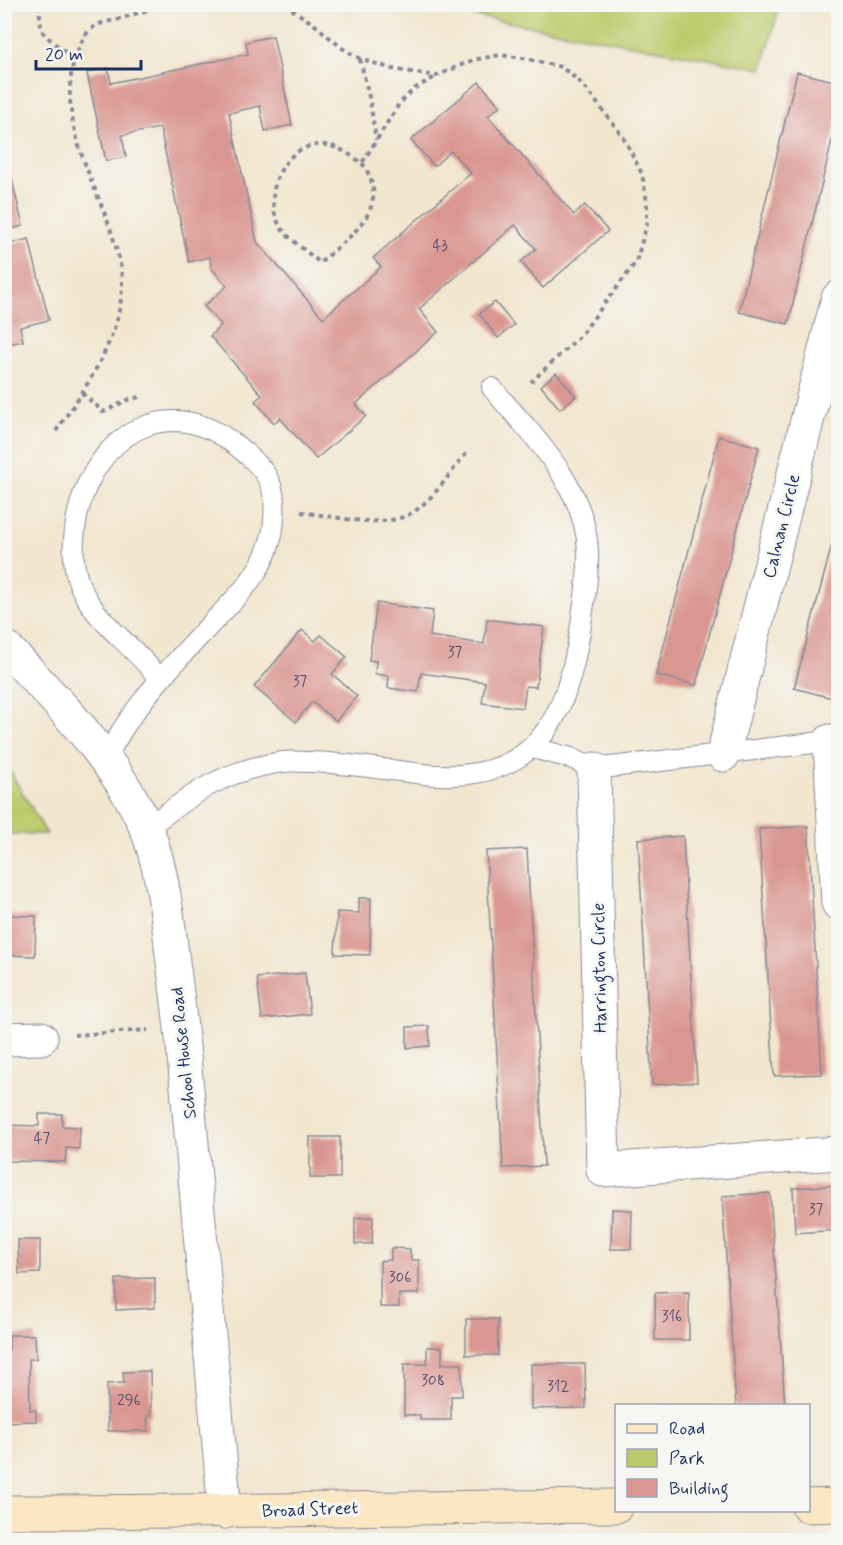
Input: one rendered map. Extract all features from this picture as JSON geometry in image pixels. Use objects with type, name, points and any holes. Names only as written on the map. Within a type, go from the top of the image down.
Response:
[{"type":"main road","points":[[810,1506],[838,1505]]},
{"type":"main road","name":"Broad Street","points":[[4,1512],[225,1512],[356,1508],[615,1506]]},
{"type":"street","name":"Calnan Circle","points":[[723,755],[838,298]]},
{"type":"street","name":"School House Road","points":[[4,646],[45,688],[123,784],[147,828],[161,879],[169,923],[181,1028],[225,1512]]},
{"type":"street","points":[[835,741],[838,903]]},
{"type":"street","name":"Harrington Circle","points":[[594,769],[603,1170],[838,1153]]},
{"type":"street","points":[[4,1039],[41,1038]]},
{"type":"lane","points":[[147,828],[191,794],[236,771],[285,762],[344,763],[425,774],[475,774],[507,765],[533,748],[550,727],[569,679],[578,643],[587,584],[588,551],[582,521],[573,494],[550,456],[492,387]]},
{"type":"lane","points":[[105,759],[117,735],[160,680],[246,586],[261,566],[270,544],[275,513],[270,482],[254,460],[230,440],[198,424],[169,421],[142,426],[121,439],[100,460],[82,498],[74,531],[74,559],[80,587],[95,611],[147,662],[160,680]]},
{"type":"lane","points":[[533,748],[572,759],[594,769],[835,741]]},
{"type":"path","points":[[39,4],[41,28],[45,35],[74,60]]},
{"type":"path","points":[[56,431],[82,393],[107,344],[121,305],[122,280],[117,249],[77,139],[70,110],[70,85],[74,60],[84,36],[96,25],[167,4]]},
{"type":"path","points":[[284,4],[315,25],[342,48],[360,58],[392,69],[436,76]]},
{"type":"path","points":[[362,163],[399,104],[414,89],[436,76],[473,60],[500,55],[561,67],[578,80],[591,95],[624,138],[642,174],[647,202],[647,224],[636,262],[580,336],[531,382]]},
{"type":"path","points":[[360,58],[376,140]]},
{"type":"path","points":[[313,146],[332,146],[362,163],[370,175],[374,192],[370,210],[361,227],[320,263],[282,229],[273,197],[274,181],[284,163],[298,150],[313,146]]},
{"type":"path","points":[[82,393],[103,412],[130,399],[147,395]]},
{"type":"path","points":[[297,505],[297,511],[308,513],[382,522],[399,518],[416,510],[432,495],[468,451]]},
{"type":"path","points":[[41,1038],[181,1028]]},
{"type":"green space","points":[[415,5],[780,5],[762,69]]},
{"type":"green space","points":[[5,763],[47,834],[5,834]]},
{"type":"building","points":[[273,36],[292,125],[265,131],[260,106],[229,113],[257,242],[323,318],[381,267],[373,258],[471,173],[451,151],[434,166],[411,140],[479,82],[500,106],[488,116],[574,215],[585,205],[608,231],[543,288],[521,262],[536,249],[515,225],[419,309],[438,332],[356,404],[366,416],[316,459],[280,418],[274,423],[255,401],[262,395],[210,336],[221,325],[204,306],[227,286],[211,268],[210,257],[189,262],[160,128],[122,135],[126,157],[106,161],[87,73],[108,68],[111,83],[248,54],[246,42]]},
{"type":"building","points":[[797,72],[838,82],[838,116],[788,324],[739,312]]},
{"type":"building","points":[[9,168],[23,226],[4,231],[4,169]]},
{"type":"building","points":[[29,239],[49,320],[20,327],[23,341],[4,345],[4,245]]},
{"type":"building","points":[[495,302],[514,325],[498,338],[479,314]]},
{"type":"building","points":[[556,373],[576,396],[560,409],[541,386]]},
{"type":"building","points":[[719,436],[759,447],[696,685],[656,675]]},
{"type":"building","points":[[838,522],[838,691],[836,699],[794,688]]},
{"type":"building","points":[[377,603],[433,611],[430,636],[484,644],[487,619],[544,627],[536,687],[526,686],[523,708],[482,703],[485,682],[421,673],[418,692],[388,688],[389,676],[375,674],[376,661],[369,660]]},
{"type":"building","points":[[302,630],[315,641],[321,635],[347,657],[332,674],[357,696],[336,721],[312,702],[296,722],[254,687]]},
{"type":"building","points":[[808,826],[822,1074],[774,1076],[759,829]]},
{"type":"building","points":[[683,836],[697,1082],[652,1085],[638,839]]},
{"type":"building","points":[[527,849],[544,1166],[503,1168],[486,851]]},
{"type":"building","points":[[359,898],[371,898],[370,955],[335,954],[337,912],[359,913]]},
{"type":"building","points":[[4,915],[36,916],[35,956],[4,955]]},
{"type":"building","points":[[305,973],[310,1014],[262,1019],[257,978]]},
{"type":"building","points":[[429,1026],[430,1046],[407,1048],[407,1027]]},
{"type":"building","points":[[39,1114],[62,1114],[62,1126],[80,1127],[79,1149],[66,1148],[65,1162],[4,1161],[4,1125],[39,1126]]},
{"type":"building","points":[[310,1137],[340,1137],[340,1178],[310,1178]]},
{"type":"building","points":[[838,1185],[838,1230],[795,1233],[793,1188]]},
{"type":"building","points":[[770,1193],[785,1404],[736,1404],[722,1196]]},
{"type":"building","points":[[612,1209],[632,1210],[631,1249],[611,1249]]},
{"type":"building","points":[[373,1217],[372,1244],[355,1244],[355,1218]]},
{"type":"building","points":[[18,1240],[40,1240],[40,1273],[19,1274]]},
{"type":"building","points":[[391,1248],[410,1249],[411,1260],[419,1260],[419,1294],[399,1294],[399,1307],[380,1307],[380,1261],[391,1260]]},
{"type":"building","points":[[155,1278],[155,1308],[116,1310],[116,1279]]},
{"type":"building","points":[[689,1292],[689,1340],[655,1340],[655,1293]]},
{"type":"building","points":[[466,1319],[498,1319],[498,1355],[466,1355]]},
{"type":"building","points":[[9,1335],[35,1335],[36,1359],[29,1359],[30,1410],[36,1410],[36,1421],[4,1422],[4,1349],[9,1349]]},
{"type":"building","points":[[427,1347],[442,1347],[442,1364],[462,1364],[462,1396],[451,1396],[451,1420],[420,1420],[420,1415],[404,1415],[404,1364],[427,1364]]},
{"type":"building","points":[[531,1364],[585,1364],[586,1408],[531,1409]]},
{"type":"building","points":[[150,1371],[151,1416],[147,1416],[148,1431],[108,1431],[107,1384],[124,1383],[123,1372]]}]
